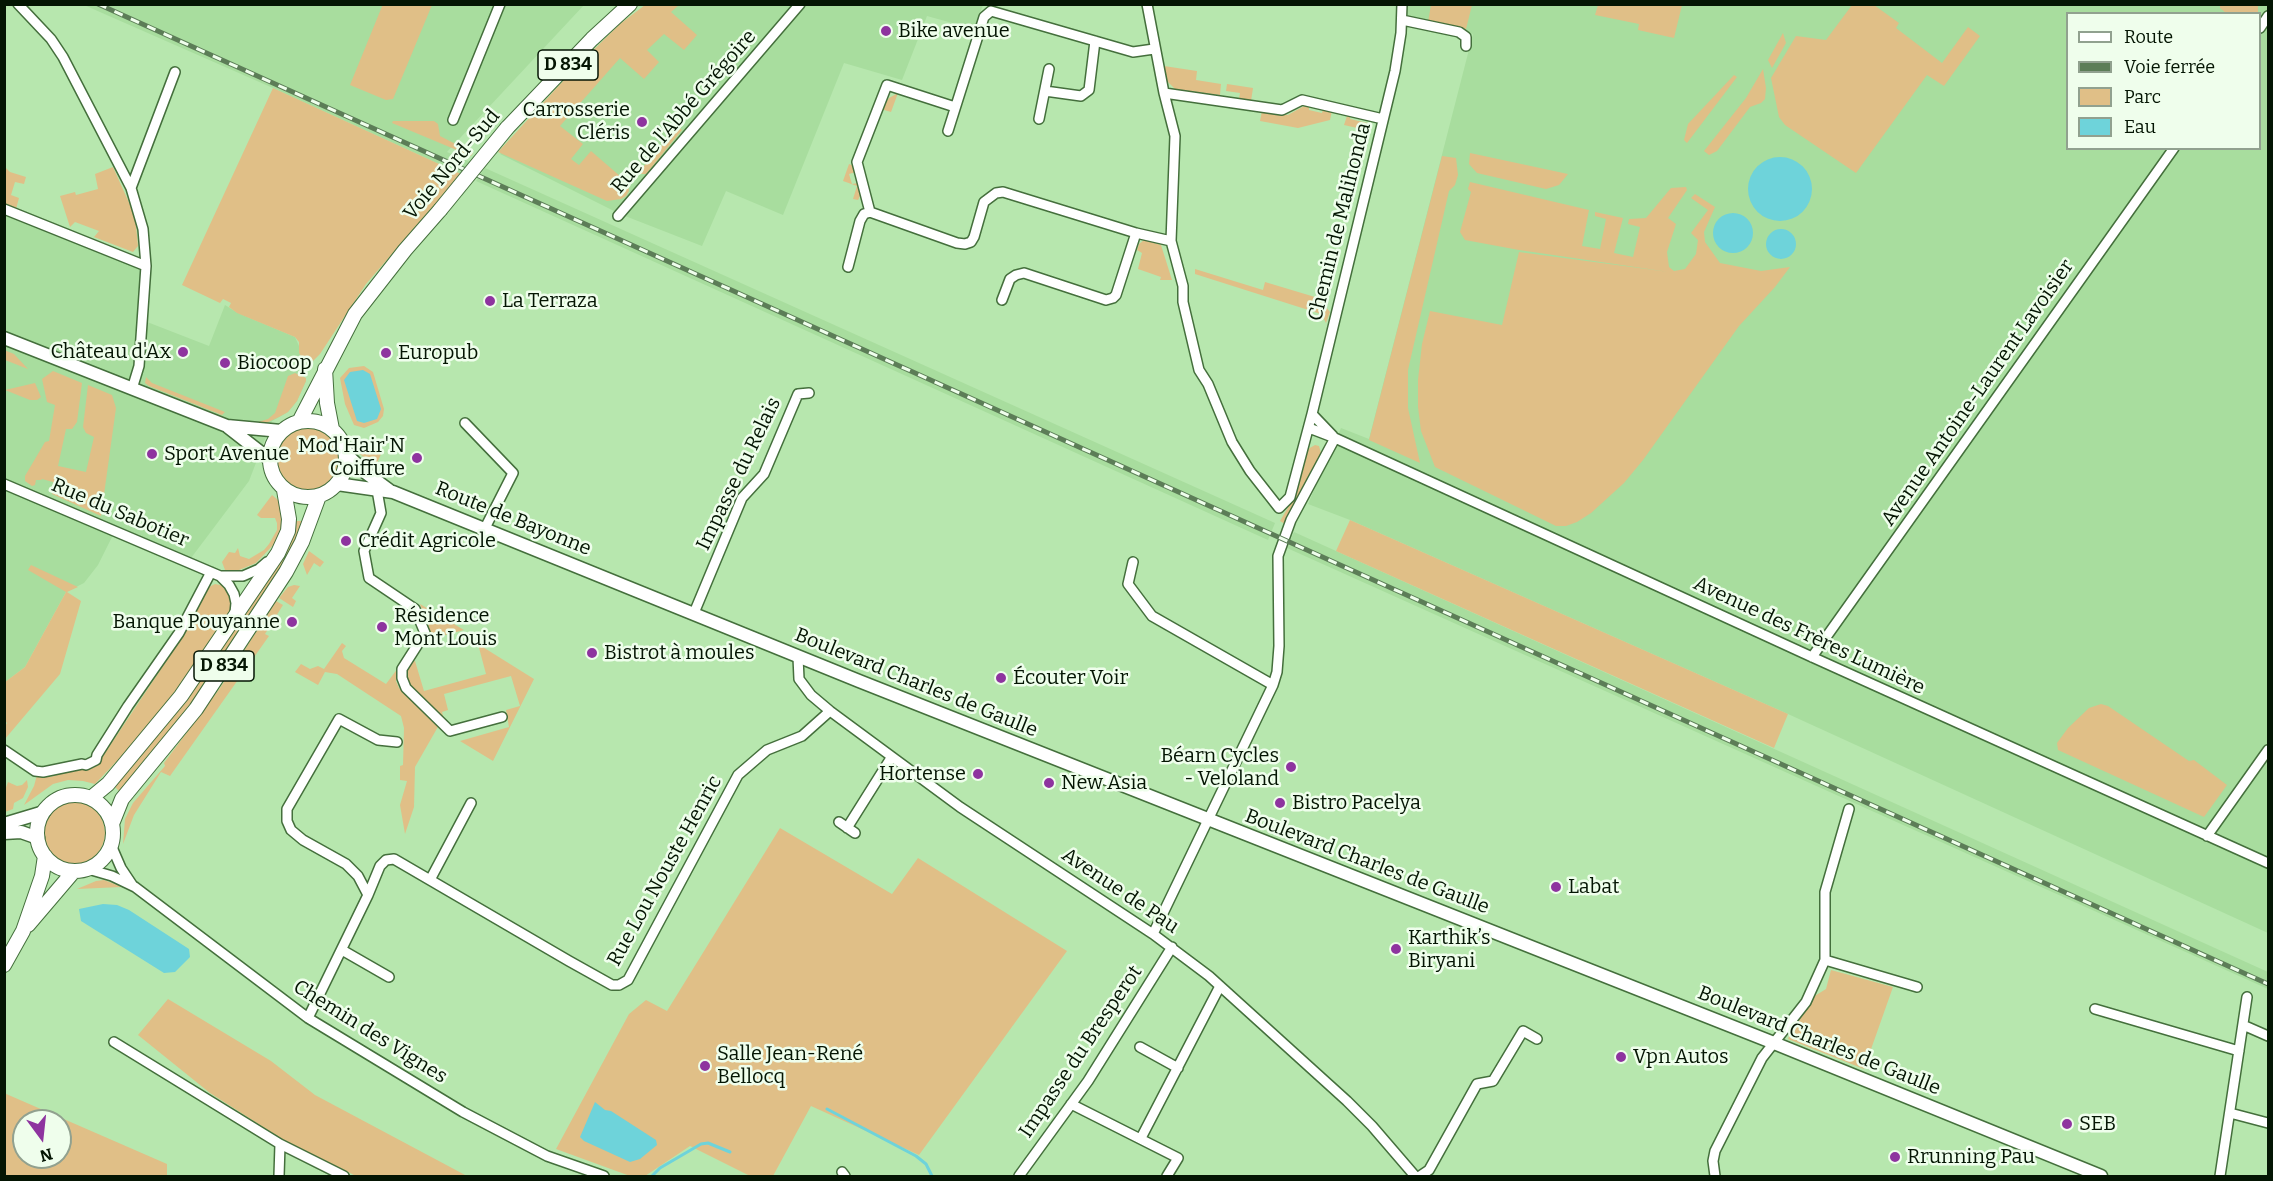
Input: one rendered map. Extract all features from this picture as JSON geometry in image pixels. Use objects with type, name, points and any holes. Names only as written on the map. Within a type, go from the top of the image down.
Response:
[{"type":"main road","name":"Voie Nord-Sud","points":[[299,422],[355,314],[405,250],[507,128],[592,39],[630,4]]},
{"type":"main road","points":[[4,338],[227,426],[281,431],[299,422],[322,423],[332,429],[342,442],[346,454],[343,475],[337,484],[319,496],[301,497],[284,490],[270,471],[269,459],[270,449],[281,431]]},
{"type":"main road","points":[[325,369],[327,403],[332,429]]},
{"type":"main road","points":[[227,426],[269,459]]},
{"type":"main road","name":"Route de Bayonne","points":[[346,454],[366,473],[393,492],[620,583]]},
{"type":"main road","name":"Route de Bayonne","points":[[337,484],[393,492]]},
{"type":"main road","name":"D 834","points":[[91,798],[108,784],[181,696],[278,553],[288,531],[289,519],[284,490]]},
{"type":"main road","name":"D 834","points":[[112,824],[122,799],[196,709],[286,572],[302,542],[319,496]]},
{"type":"main road","name":"Boulevard Charles de Gaulle","points":[[620,583],[798,657],[1774,1043],[2101,1176]]},
{"type":"main road","points":[[4,824],[44,812],[60,799],[70,796],[91,798],[108,813],[112,824],[111,845],[106,855],[98,863],[81,870],[23,931]]},
{"type":"main road","points":[[44,812],[37,829],[45,856],[53,864],[81,870]]},
{"type":"main road","points":[[4,833],[21,832],[38,838]]},
{"type":"main road","points":[[4,965],[23,931],[42,876],[45,856]]},
{"type":"street","points":[[18,4],[51,39],[63,57],[131,188],[143,229],[146,266],[139,366],[132,389]]},
{"type":"street","points":[[453,120],[500,4]]},
{"type":"street","name":"Rue de l'Abbé Grégoire","points":[[618,216],[801,4]]},
{"type":"street","points":[[848,267],[860,221],[864,214],[870,212],[957,243],[965,243],[971,242],[974,237],[984,202],[990,196],[1003,192],[1136,233],[1171,241],[1175,136],[1154,49],[1147,4]]},
{"type":"street","name":"Chemin de Malihonda","points":[[1171,241],[1183,286],[1182,302],[1199,370],[1208,384],[1232,442],[1250,471],[1279,508],[1290,497],[1309,428],[1395,71],[1402,4]]},
{"type":"street","points":[[948,131],[984,17],[991,12],[1132,52],[1154,49]]},
{"type":"street","points":[[1402,20],[1459,32],[1466,37],[1466,46]]},
{"type":"street","points":[[1045,91],[1081,96],[1089,90],[1095,41]]},
{"type":"street","points":[[1039,119],[1050,69]]},
{"type":"street","points":[[131,188],[175,72]]},
{"type":"street","points":[[870,212],[857,162],[887,85],[955,107]]},
{"type":"street","points":[[1164,93],[1281,110],[1302,100],[1383,119]]},
{"type":"street","name":"Avenue Antoine-Laurent Lavoisier","points":[[1812,657],[2173,150]]},
{"type":"street","points":[[4,209],[146,266]]},
{"type":"street","points":[[1002,300],[1010,279],[1024,273],[1106,300],[1113,298],[1116,296],[1136,233]]},
{"type":"street","name":"Impasse du Relais","points":[[694,613],[742,498],[764,474],[798,394],[809,393]]},
{"type":"street","points":[[1312,414],[1335,438]]},
{"type":"street","points":[[465,423],[513,473],[484,530]]},
{"type":"street","points":[[1309,428],[1335,438]]},
{"type":"street","points":[[1153,934],[1273,685],[1277,672],[1279,646],[1278,556],[1291,520],[1335,438]]},
{"type":"street","name":"Avenue des Frères Lumière","points":[[1335,438],[2268,863]]},
{"type":"street","name":"Rue du Sabotier","points":[[4,484],[215,574],[235,577],[251,573],[278,553]]},
{"type":"street","points":[[377,490],[381,513],[364,551],[369,578],[415,609],[425,633],[402,669],[402,678],[406,688],[450,731],[502,717]]},
{"type":"street","points":[[1133,562],[1128,584],[1152,616],[1273,685]]},
{"type":"street","points":[[8,753],[35,771],[53,771],[86,765],[96,760],[128,706],[179,633],[215,574],[229,585],[234,594],[236,603],[232,621]]},
{"type":"street","name":"Avenue de Pau","points":[[798,657],[799,679],[811,695],[830,711],[960,807],[1172,947],[1220,986],[1347,1101],[1415,1176]]},
{"type":"street","name":"Rue Lou Nouste Henric","points":[[368,895],[380,866],[386,860],[394,859],[595,976],[612,985],[619,985],[628,980],[738,775],[767,750],[802,736],[830,711]]},
{"type":"street","points":[[308,1018],[368,895],[358,876],[346,864],[303,840],[291,830],[287,821],[287,809],[339,719],[378,740],[397,742]]},
{"type":"street","points":[[2207,836],[2268,750]]},
{"type":"street","points":[[847,828],[891,758]]},
{"type":"street","points":[[430,880],[471,804]]},
{"type":"street","points":[[1715,1176],[1713,1161],[1715,1151],[1762,1058],[1806,1002],[1825,960],[1825,892],[1849,809]]},
{"type":"street","name":"Chemin des Vignes","points":[[111,845],[121,868],[135,888]]},
{"type":"street","name":"Chemin des Vignes","points":[[81,870],[112,876],[135,888],[308,1018],[462,1112],[547,1156],[604,1176]]},
{"type":"street","name":"Impasse du Bresperot","points":[[1019,1176],[1088,1081],[1172,947]]},
{"type":"street","points":[[342,950],[389,977]]},
{"type":"street","points":[[1825,960],[1917,987]]},
{"type":"street","points":[[1141,1138],[1220,986]]},
{"type":"street","points":[[2220,1176],[2247,997]]},
{"type":"street","points":[[2095,1009],[2239,1051]]},
{"type":"street","points":[[2243,1025],[2268,1036]]},
{"type":"street","points":[[1420,1176],[1429,1170],[1478,1084],[1493,1081],[1523,1031],[1537,1039]]},
{"type":"street","points":[[114,1042],[280,1144],[344,1176]]},
{"type":"street","points":[[1140,1047],[1178,1068]]},
{"type":"street","points":[[1071,1104],[1178,1158],[1167,1176]]},
{"type":"street","points":[[2229,1113],[2268,1123]]},
{"type":"street","points":[[279,1176],[280,1144]]},
{"type":"shaded area","points":[[84,5],[584,5],[447,152],[470,162],[461,174]]},
{"type":"shaded area","points":[[645,5],[983,5],[974,29],[927,16],[902,80],[844,63],[783,215],[726,191],[702,246],[620,214],[500,154]]},
{"type":"shaded area","points":[[1402,5],[2268,5],[2268,933],[1788,714],[1350,520],[1308,504],[1341,428],[1369,439],[1473,34],[1402,17]]},
{"type":"shaded area","points":[[485,168],[1275,523],[1268,540],[476,181]]},
{"type":"shaded area","points":[[5,213],[146,271],[142,320],[209,346],[225,305],[238,313],[295,337],[306,362],[310,364],[304,376],[306,381],[297,401],[288,412],[272,421],[249,481],[188,562],[115,531],[98,565],[84,583],[66,592],[25,667],[5,682]]},
{"type":"shaded area","points":[[1294,532],[2268,972],[2268,989],[1287,548]]},
{"type":"green space","points":[[383,4],[432,5],[393,99],[386,100],[350,85]]},
{"type":"green space","points":[[1598,4],[1682,5],[1674,38],[1638,30],[1639,24],[1595,15]]},
{"type":"green space","points":[[645,5],[679,5],[671,12],[697,35],[684,50],[664,34],[647,50],[659,62],[644,79],[620,58],[560,126],[583,144],[571,159],[579,165],[591,151],[628,183],[629,191],[626,196],[607,201],[498,152],[575,68],[620,24]]},
{"type":"green space","points":[[1431,5],[1472,5],[1466,29],[1428,22]]},
{"type":"green space","points":[[1852,5],[1874,5],[1899,23],[1896,28],[1942,63],[1968,27],[1980,36],[1944,86],[1927,75],[1856,173],[1785,125],[1779,117],[1771,78],[1796,36],[1826,40]]},
{"type":"green space","points":[[2220,5],[2258,5],[2258,12],[2225,12]]},
{"type":"green space","points":[[1783,33],[1786,43],[1772,68],[1768,60]]},
{"type":"green space","points":[[1164,66],[1197,71],[1196,80],[1221,84],[1220,95],[1175,89],[1167,81]]},
{"type":"green space","points":[[1763,69],[1765,99],[1750,107],[1717,151],[1709,155],[1704,151],[1746,98]]},
{"type":"green space","points":[[1734,75],[1737,77],[1687,143],[1684,140],[1688,124]]},
{"type":"green space","points":[[1227,84],[1253,88],[1251,101],[1239,99],[1240,93],[1226,91]]},
{"type":"green space","points":[[273,88],[461,174],[366,284],[320,354],[310,364],[304,361],[299,353],[299,342],[295,337],[237,313],[229,307],[231,303],[223,299],[220,303],[182,285]]},
{"type":"green space","points":[[898,93],[891,112],[881,109],[889,98]]},
{"type":"green space","points":[[1304,106],[1309,107],[1309,110],[1322,113],[1323,109],[1332,111],[1330,120],[1298,128],[1260,121],[1262,111],[1288,115]]},
{"type":"green space","points":[[1347,116],[1350,119],[1372,124],[1370,131],[1344,125]]},
{"type":"green space","points":[[393,121],[434,121],[438,124],[440,136],[473,153],[471,156],[392,123]]},
{"type":"green space","points":[[678,127],[682,130],[646,174],[638,173]]},
{"type":"green space","points":[[1470,153],[1568,174],[1559,185],[1546,189],[1477,173],[1469,164]]},
{"type":"green space","points":[[1442,156],[1456,158],[1458,175],[1455,185],[1449,191],[1408,370],[1408,408],[1420,463],[1369,440]]},
{"type":"green space","points":[[849,164],[854,166],[856,172],[849,174],[852,184],[858,183],[861,194],[858,200],[853,199],[857,186],[843,181]]},
{"type":"green space","points":[[5,167],[10,172],[26,177],[24,184],[15,182],[11,195],[19,198],[16,209],[5,204]]},
{"type":"green space","points":[[113,167],[135,216],[138,246],[133,252],[94,237],[99,231],[75,222],[70,227],[60,196],[75,192],[76,195],[98,189],[95,174]]},
{"type":"green space","points":[[1470,182],[1589,210],[1582,246],[1600,249],[1606,219],[1595,216],[1595,212],[1623,218],[1614,253],[1633,257],[1640,227],[1628,224],[1629,219],[1646,218],[1671,188],[1686,187],[1687,190],[1668,218],[1676,224],[1667,252],[1669,267],[1674,271],[1685,269],[1696,254],[1698,240],[1691,233],[1708,210],[1691,198],[1695,194],[1715,207],[1704,232],[1705,242],[1720,263],[1761,271],[1790,267],[1739,326],[1624,483],[1591,513],[1566,526],[1556,526],[1435,467],[1421,431],[1418,407],[1422,344],[1430,311],[1502,325],[1519,252],[1669,272],[1465,240],[1460,232],[1471,192],[1468,189]]},
{"type":"green space","points":[[1144,240],[1161,245],[1172,280],[1160,280],[1161,277],[1138,269],[1142,253],[1137,250],[1139,244]]},
{"type":"green space","points":[[1195,269],[1263,290],[1265,282],[1325,300],[1330,312],[1326,323],[1321,314],[1195,274]]},
{"type":"green space","points":[[4,350],[14,354],[28,369],[5,360]]},
{"type":"green space","points":[[364,366],[373,372],[384,409],[383,416],[378,422],[364,428],[354,425],[345,404],[340,378],[349,368]]},
{"type":"green space","points":[[53,371],[82,383],[77,422],[72,429],[66,429],[58,466],[86,472],[94,437],[86,433],[83,427],[88,385],[112,395],[116,408],[101,516],[52,494],[53,482],[36,480],[35,485],[32,486],[25,481],[25,476],[45,442],[49,441],[55,405],[47,402],[42,379]]},
{"type":"green space","points":[[295,373],[306,378],[297,401],[288,412],[279,417],[264,424],[255,423],[268,419],[275,413],[288,376]]},
{"type":"green space","points":[[146,377],[152,383],[225,412],[222,415],[149,386],[145,383]]},
{"type":"green space","points":[[35,383],[41,397],[37,400],[30,400],[5,390]]},
{"type":"green space","points":[[302,426],[314,426],[331,435],[338,446],[340,458],[338,470],[331,481],[314,490],[302,490],[290,485],[281,476],[276,464],[276,452],[281,440],[290,431]]},
{"type":"green space","points":[[362,440],[366,447],[382,452],[376,465],[361,455],[355,445]]},
{"type":"green space","points":[[1315,445],[1319,446],[1321,453],[1285,524],[1280,521],[1296,494],[1308,449]]},
{"type":"green space","points":[[272,495],[278,500],[283,527],[276,542],[256,563],[239,570],[225,570],[222,562],[229,552],[235,553],[238,548],[240,556],[249,559],[269,544],[277,530],[275,518],[261,518],[257,515]]},
{"type":"green space","points":[[1350,520],[1788,714],[1774,748],[1336,551]]},
{"type":"green space","points":[[294,521],[305,521],[294,549],[185,714],[120,792],[114,786],[171,719]]},
{"type":"green space","points":[[309,551],[324,562],[320,567],[314,563],[307,575],[303,564]]},
{"type":"green space","points":[[31,565],[78,587],[67,592],[81,601],[60,674],[5,739],[7,723],[5,721],[5,682],[25,667],[66,592],[28,570]]},
{"type":"green space","points":[[215,584],[225,586],[232,599],[232,610],[180,688],[134,743],[95,784],[68,780],[53,784],[24,805],[37,775],[50,777],[96,764],[101,759],[179,642],[209,587]]},
{"type":"green space","points":[[300,586],[292,598],[296,601],[293,607],[279,598],[288,587]]},
{"type":"green space","points":[[276,601],[283,605],[265,634],[269,636],[170,776],[161,772],[134,815],[123,844],[125,819],[133,803],[165,766],[164,763],[220,688]]},
{"type":"green space","points":[[420,604],[464,630],[426,640],[428,625],[433,622],[430,613],[424,615]]},
{"type":"green space","points":[[342,643],[346,646],[342,651],[344,658],[386,684],[398,668],[396,681],[399,688],[439,725],[415,767],[414,807],[405,834],[400,805],[407,781],[400,780],[400,766],[403,765],[404,728],[401,716],[337,674],[325,672],[318,685],[295,672],[301,664],[310,669],[318,666],[324,669]]},
{"type":"green space","points":[[478,644],[534,679],[493,761],[460,741],[509,727],[506,710],[520,706],[511,676],[444,694],[448,710],[442,712],[444,719],[407,685],[405,672],[410,662],[415,661],[424,691],[486,674]]},
{"type":"green space","points":[[2101,704],[2108,706],[2189,761],[2194,760],[2227,785],[2204,817],[2058,750],[2057,743],[2068,728],[2089,708]]},
{"type":"green space","points":[[27,780],[28,787],[23,798],[14,803],[13,809],[5,812],[5,790],[8,782],[17,786]]},
{"type":"green space","points":[[74,802],[86,804],[96,811],[103,821],[105,833],[103,845],[96,855],[86,862],[74,864],[62,862],[52,855],[45,845],[43,833],[45,821],[52,811],[62,804]]},
{"type":"green space","points":[[780,828],[892,894],[918,858],[1067,951],[919,1155],[811,1106],[773,1176],[750,1176],[690,1146],[645,1176],[630,1176],[556,1149],[629,1014],[646,1000],[667,1011]]},
{"type":"green space","points":[[104,880],[122,887],[77,889],[96,881]]},
{"type":"green space","points":[[1831,970],[1893,987],[1864,1069],[1788,1039],[1792,1028],[1813,997],[1826,989]]},
{"type":"green space","points":[[168,999],[271,1061],[315,1095],[467,1176],[356,1176],[285,1141],[210,1093],[138,1035]]},
{"type":"green space","points":[[4,1093],[41,1109],[12,1109],[12,1169],[72,1169],[72,1123],[167,1164],[167,1176],[5,1176]]},
{"type":"water","points":[[1780,157],[1798,163],[1806,171],[1812,189],[1806,207],[1798,215],[1780,221],[1762,215],[1754,207],[1748,189],[1754,171],[1762,163]]},
{"type":"water","points":[[1733,213],[1741,214],[1747,219],[1752,225],[1752,241],[1747,247],[1741,252],[1733,253],[1725,252],[1719,247],[1714,241],[1713,233],[1714,225],[1719,219],[1725,214]]},
{"type":"water","points":[[1781,229],[1787,230],[1795,238],[1795,250],[1787,258],[1781,259],[1775,258],[1767,250],[1766,244],[1767,238],[1775,230]]},
{"type":"water","points":[[363,370],[370,374],[381,409],[377,419],[364,423],[357,421],[344,380],[350,372]]},
{"type":"water","points":[[103,904],[117,905],[129,910],[189,949],[190,957],[175,972],[164,973],[81,921],[79,909]]},
{"type":"water","points":[[595,1102],[656,1140],[657,1145],[640,1159],[630,1162],[584,1141],[580,1137]]},
{"type":"waterway","points":[[827,1109],[916,1156],[926,1164],[932,1176]]},
{"type":"waterway","points":[[652,1176],[660,1168],[701,1144],[708,1143],[730,1152]]},
{"type":"railway","points":[[98,4],[2268,984]]},
{"type":"place","name":"Bike avenue","points":[[886,31]]},
{"type":"place","name":"Carrosserie Cléris","points":[[642,122]]},
{"type":"place","name":"La Terraza","points":[[490,301]]},
{"type":"place","name":"Château d'Ax","points":[[183,352]]},
{"type":"place","name":"Europub","points":[[386,353]]},
{"type":"place","name":"Biocoop","points":[[225,363]]},
{"type":"place","name":"Sport Avenue","points":[[152,454]]},
{"type":"place","name":"Mod'Hair'N Coiffure","points":[[417,458]]},
{"type":"place","name":"Crédit Agricole","points":[[346,541]]},
{"type":"place","name":"Banque Pouyanne","points":[[292,622]]},
{"type":"place","name":"Résidence Mont Louis","points":[[382,627]]},
{"type":"place","name":"Bistrot à moules","points":[[592,653]]},
{"type":"place","name":"Écouter Voir","points":[[1001,678]]},
{"type":"place","name":"Béarn Cycles - Veloland","points":[[1291,767]]},
{"type":"place","name":"Hortense","points":[[978,774]]},
{"type":"place","name":"New Asia","points":[[1049,783]]},
{"type":"place","name":"Bistro Pacelya","points":[[1280,803]]},
{"type":"place","name":"Labat","points":[[1556,887]]},
{"type":"place","name":"Karthik’s Biryani","points":[[1396,949]]},
{"type":"place","name":"Vpn Autos","points":[[1621,1057]]},
{"type":"place","name":"Salle Jean-René Bellocq","points":[[705,1066]]},
{"type":"place","name":"SEB","points":[[2067,1124]]},
{"type":"place","name":"Rrunning Pau","points":[[1895,1157]]}]
